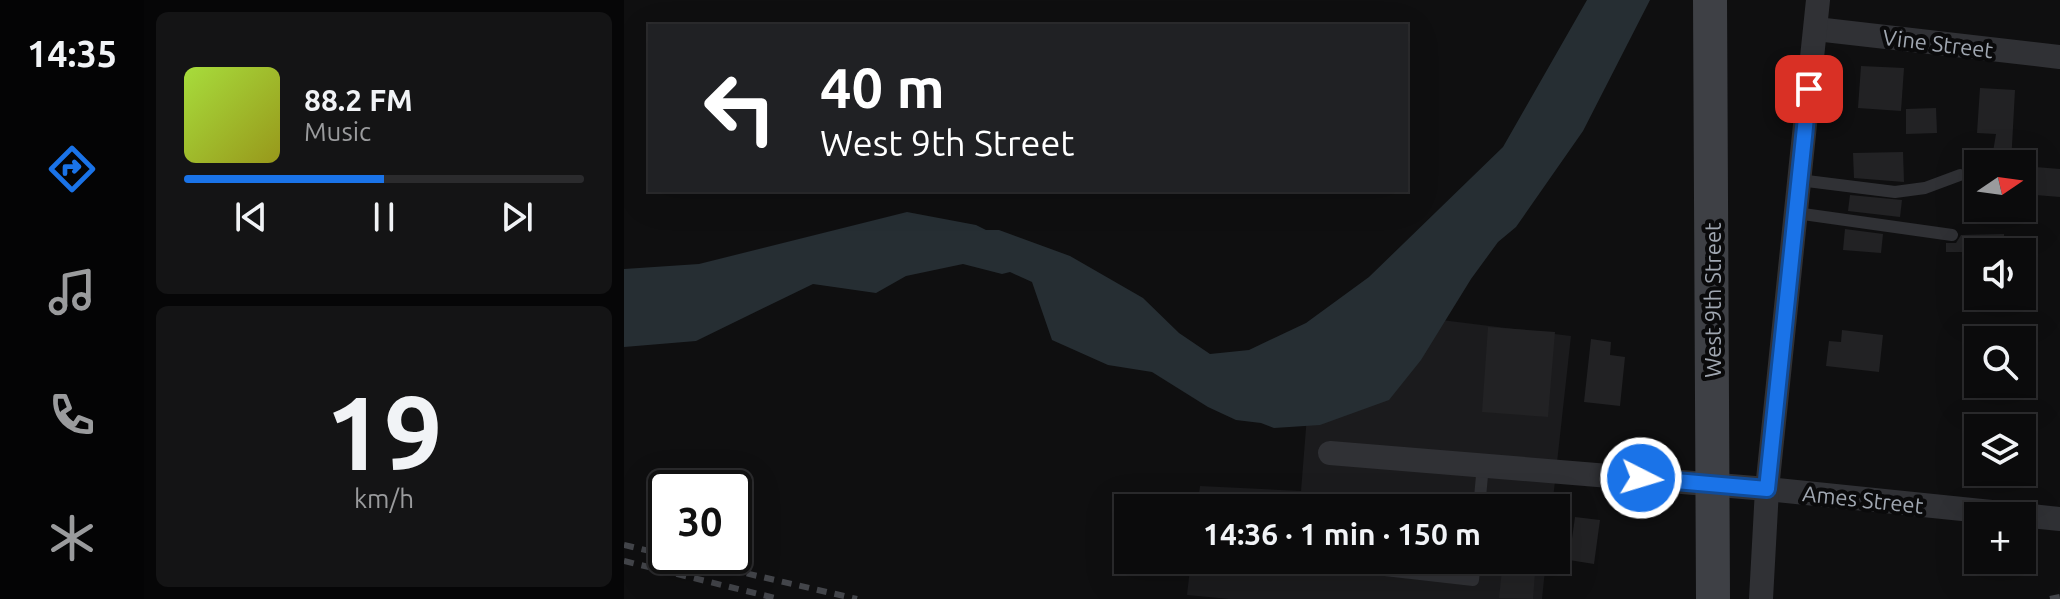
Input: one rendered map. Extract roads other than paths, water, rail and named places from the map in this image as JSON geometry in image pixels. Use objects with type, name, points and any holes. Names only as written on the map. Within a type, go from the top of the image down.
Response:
[{"type":"main road","name":"West 9th Street","points":[[1710,0],[1713,599]]},
{"type":"street","points":[[1761,599],[1767,489],[1818,0]]},
{"type":"street","name":"Vine Street","points":[[1816,29],[2060,57]]},
{"type":"street","name":"Ames Street","points":[[1330,453],[1767,489],[2060,519]]},
{"type":"lane","points":[[1799,180],[1895,192],[1925,188],[1960,175]]},
{"type":"lane","points":[[1796,213],[1952,235]]},
{"type":"lane","points":[[1480,494],[1483,465]]},
{"type":"lane","points":[[1420,574],[1473,580],[1474,574]]},
{"type":"railway","points":[[624,545],[857,599]]},
{"type":"railway","points":[[624,561],[779,599]]},
{"type":"railway","points":[[2050,599],[2060,597]]}]
